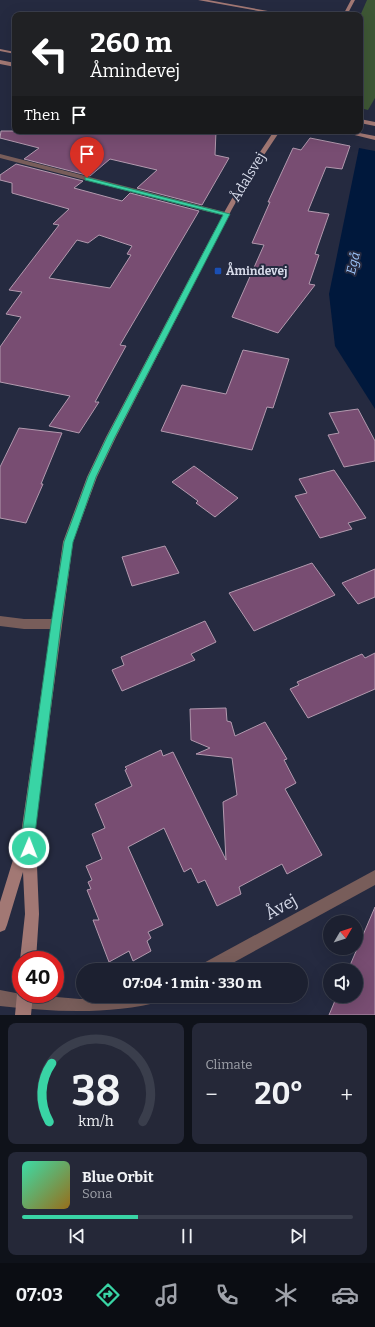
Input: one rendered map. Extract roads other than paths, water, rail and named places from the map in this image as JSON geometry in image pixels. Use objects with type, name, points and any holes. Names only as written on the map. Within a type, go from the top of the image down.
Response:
[{"type":"street","points":[[200,0],[270,12]]},
{"type":"street","points":[[347,12],[353,0]]},
{"type":"street","points":[[0,50],[12,52]]},
{"type":"street","points":[[0,62],[12,64]]},
{"type":"street","points":[[363,122],[374,124]]},
{"type":"street","name":"Ådalsvej","points":[[0,925],[28,834],[68,542],[92,477],[111,437],[227,214],[253,167],[275,134]]},
{"type":"street","points":[[356,134],[375,138]]},
{"type":"street","points":[[0,156],[227,214]]},
{"type":"street","points":[[0,621],[24,624],[56,624]]},
{"type":"street","name":"Ådalsvej","points":[[28,834],[32,914],[29,951]]},
{"type":"street","name":"Åvej","points":[[219,963],[375,877]]},
{"type":"street","points":[[0,998],[12,1000]]},
{"type":"street","points":[[24,1003],[105,1008],[136,1003]]},
{"type":"water","name":"Egå","points":[[359,148],[375,151],[375,409],[335,346],[329,294]]},
{"type":"place","name":"Åmindevej","points":[[218,271]]}]
